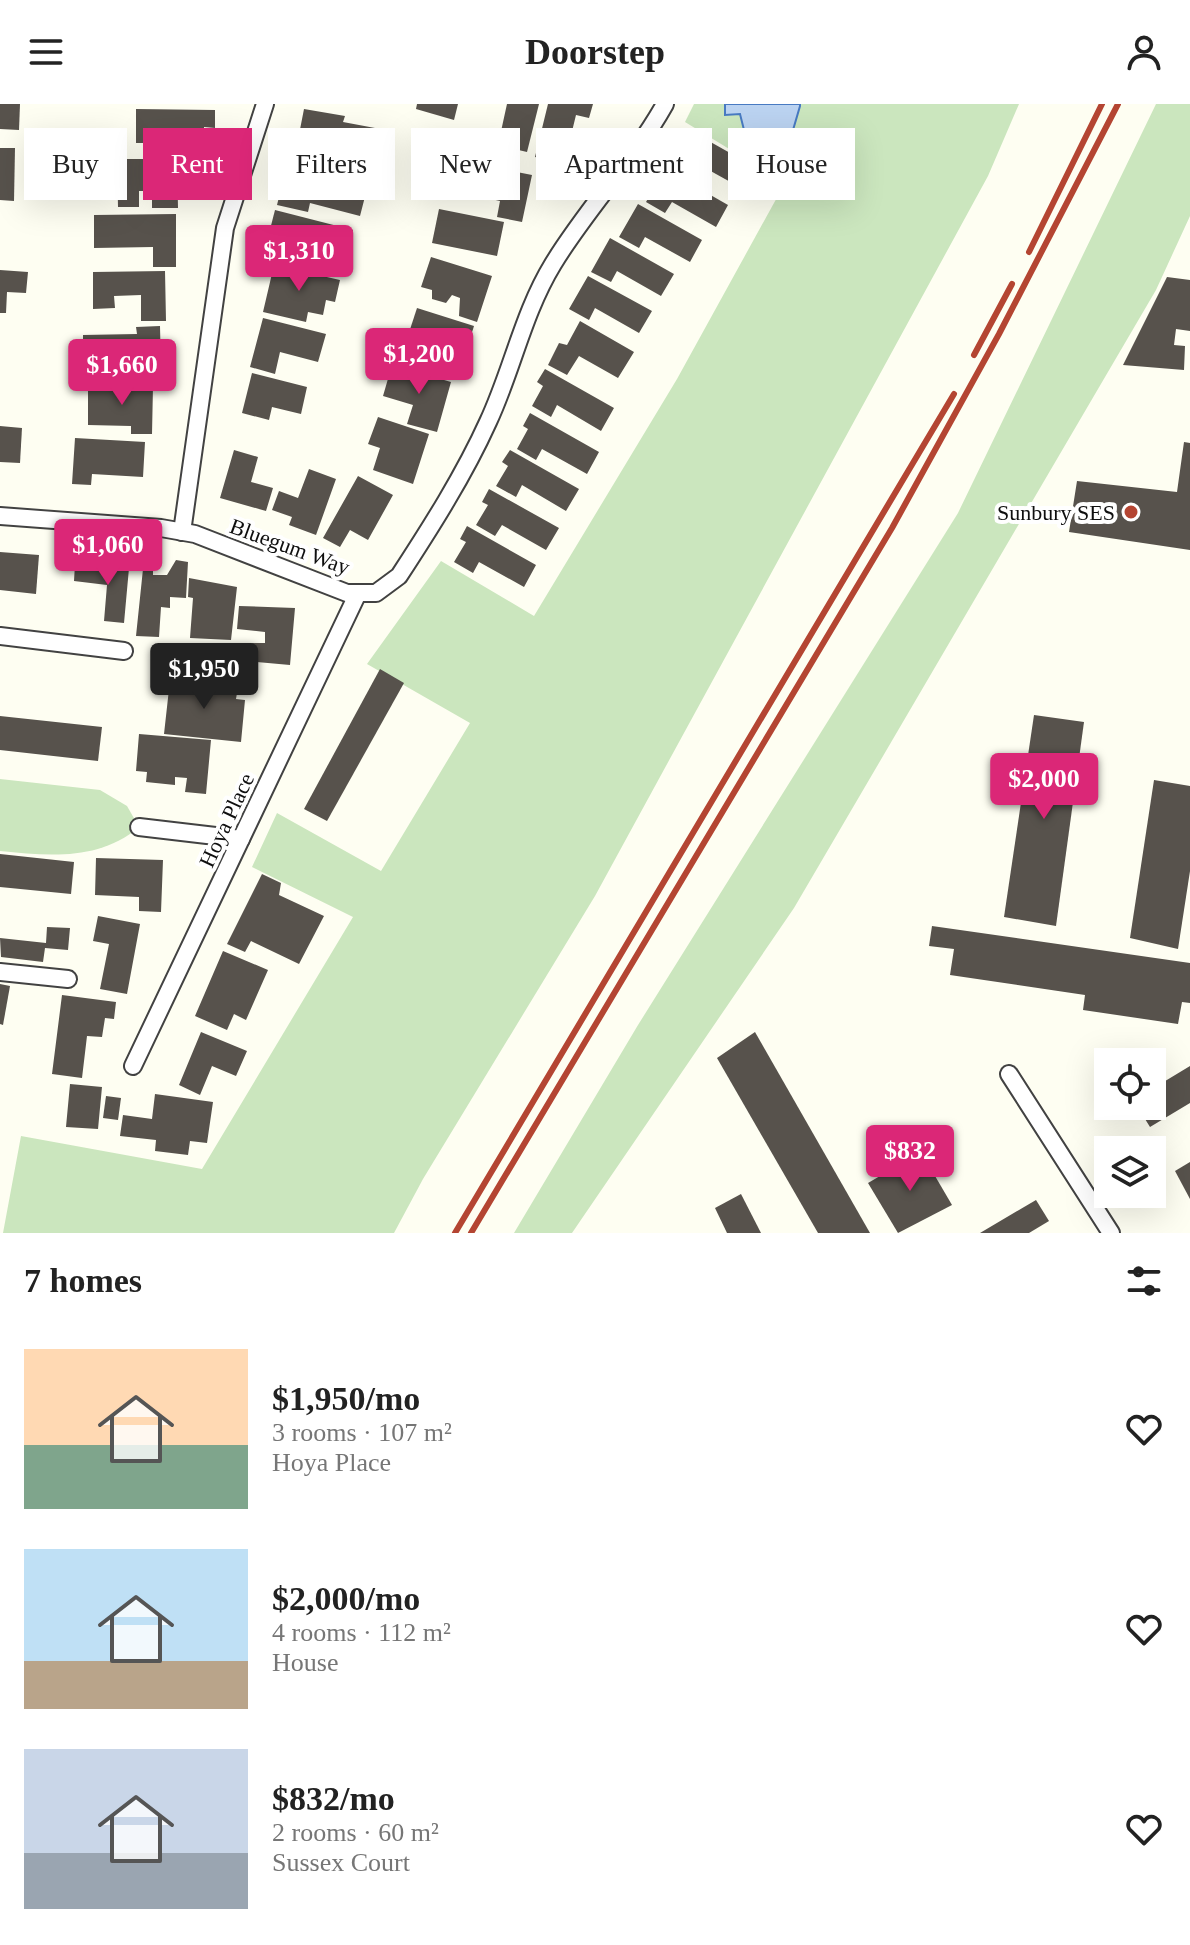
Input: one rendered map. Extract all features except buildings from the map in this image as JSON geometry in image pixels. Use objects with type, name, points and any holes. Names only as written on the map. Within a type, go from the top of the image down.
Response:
[{"type":"street","points":[[182,532],[225,228],[265,104]]},
{"type":"street","name":"Bluegum Way","points":[[0,516],[182,532],[347,593],[376,593],[399,576],[488,423],[517,343],[552,266],[640,148],[665,104]]},
{"type":"street","name":"Hoya Place","points":[[133,1066],[358,593]]},
{"type":"street","points":[[0,636],[124,651]]},
{"type":"street","points":[[139,827],[241,839]]},
{"type":"street","points":[[0,972],[68,979]]},
{"type":"street","points":[[1009,1074],[1111,1233]]},
{"type":"green space","points":[[694,104],[1019,104],[988,176],[595,896],[423,1179],[394,1233],[3,1233],[21,1136],[202,1169],[353,917],[252,867],[277,813],[381,871],[470,723],[367,664],[441,561],[534,616],[677,379],[776,200],[855,200],[855,128],[728,128],[728,148],[712,138],[712,128],[695,128],[685,122]]},
{"type":"green space","points":[[1156,104],[1190,104],[1190,216],[1156,290],[794,908],[572,1233],[514,1233],[638,1025],[958,513]]},
{"type":"green space","points":[[0,779],[100,790],[127,806],[139,827],[107,846],[73,854],[0,851]]},
{"type":"water","points":[[725,104],[800,104],[794,128],[744,128],[740,114],[725,115]]},
{"type":"railway","points":[[1029,252],[1102,104]]},
{"type":"railway","points":[[471,1233],[892,528],[999,334],[1118,104]]},
{"type":"railway","points":[[974,355],[1012,284]]},
{"type":"railway","points":[[455,1233],[954,394]]},
{"type":"place","name":"Sunbury SES","points":[[1131,512]]}]
